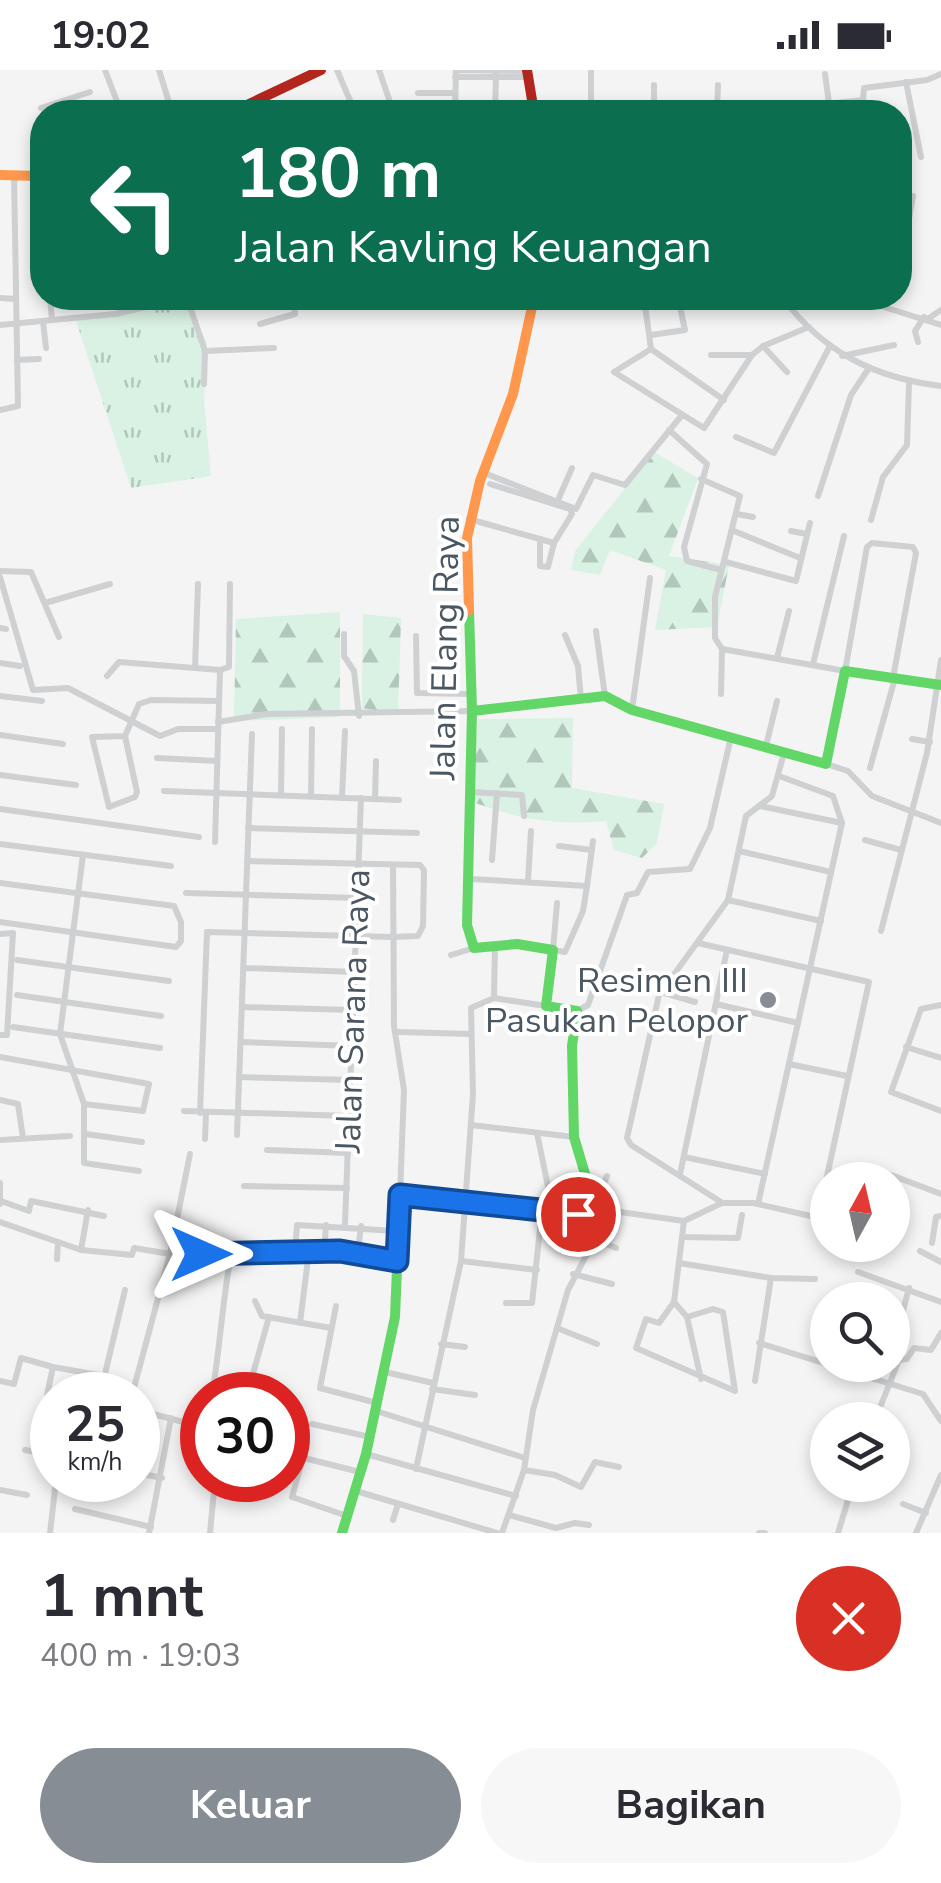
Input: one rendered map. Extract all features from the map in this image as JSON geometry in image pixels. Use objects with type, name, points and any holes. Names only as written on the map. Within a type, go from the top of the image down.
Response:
[{"type":"street","points":[[106,70],[117,100]]},
{"type":"street","points":[[158,70],[168,100]]},
{"type":"street","points":[[260,100],[321,70]]},
{"type":"street","points":[[337,70],[350,100]]},
{"type":"street","points":[[380,70],[389,100]]},
{"type":"street","points":[[590,70],[592,100]]},
{"type":"street","points":[[455,100],[455,77],[484,72],[528,73],[532,100]]},
{"type":"street","points":[[495,100],[496,74]]},
{"type":"street","points":[[826,74],[834,100]]},
{"type":"street","points":[[864,100],[864,88],[906,82],[917,74],[941,74]]},
{"type":"street","points":[[906,82],[910,100]]},
{"type":"street","points":[[654,84],[654,100]]},
{"type":"street","points":[[717,100],[718,86]]},
{"type":"street","points":[[67,100],[90,92]]},
{"type":"street","points":[[418,94],[455,93]]},
{"type":"street","points":[[912,112],[921,157]]},
{"type":"street","points":[[0,174],[30,176]]},
{"type":"street","points":[[0,410],[18,406],[14,175]]},
{"type":"street","points":[[0,298],[16,299]]},
{"type":"street","points":[[46,348],[49,310]]},
{"type":"street","points":[[0,325],[130,310]]},
{"type":"street","points":[[190,310],[205,351],[204,384]]},
{"type":"street","points":[[260,324],[295,314],[295,310]]},
{"type":"street","name":"Jalan Elang Raya","points":[[474,948],[467,925],[472,712],[470,519],[513,394],[531,310]]},
{"type":"street","points":[[647,310],[652,335],[650,349],[614,372],[707,428],[752,355],[763,346],[809,327]]},
{"type":"street","points":[[652,335],[685,330],[681,310]]},
{"type":"street","points":[[794,310],[842,356],[909,383],[941,386]]},
{"type":"street","points":[[908,310],[941,324]]},
{"type":"street","points":[[918,342],[915,330],[941,310]]},
{"type":"street","points":[[842,356],[894,345]]},
{"type":"street","points":[[763,346],[788,372]]},
{"type":"street","points":[[736,436],[774,453],[830,346]]},
{"type":"street","points":[[205,351],[274,348]]},
{"type":"street","points":[[650,349],[724,400]]},
{"type":"street","points":[[711,355],[752,355]]},
{"type":"street","points":[[17,360],[39,359]]},
{"type":"street","points":[[818,496],[851,395],[869,368]]},
{"type":"street","points":[[871,520],[884,478],[906,447],[909,383]]},
{"type":"street","points":[[484,473],[576,509],[593,475],[625,485],[682,415]]},
{"type":"street","points":[[670,430],[708,464],[684,547],[688,562],[721,570]]},
{"type":"street","points":[[558,500],[572,468]]},
{"type":"street","points":[[701,479],[740,495],[734,531],[721,570],[714,634],[722,649],[721,694]]},
{"type":"street","points":[[490,484],[572,510],[554,543],[548,567],[540,566],[540,539]]},
{"type":"street","points":[[736,514],[753,517]]},
{"type":"street","points":[[470,519],[554,543]]},
{"type":"street","points":[[726,562],[796,581],[810,523]]},
{"type":"street","points":[[734,531],[801,558]]},
{"type":"street","points":[[791,531],[807,534]]},
{"type":"street","points":[[813,664],[844,536]]},
{"type":"street","points":[[826,764],[867,547],[872,542],[914,546],[916,553],[894,678],[870,768]]},
{"type":"street","points":[[59,637],[31,572],[0,574],[33,690],[68,688],[160,736],[178,729],[267,714],[472,712],[606,696],[632,710],[848,771],[872,796],[941,823]]},
{"type":"street","points":[[632,710],[650,578]]},
{"type":"street","points":[[45,603],[110,584]]},
{"type":"street","points":[[194,668],[198,584]]},
{"type":"street","points":[[107,676],[117,662],[220,670],[229,667],[230,584]]},
{"type":"street","points":[[778,658],[789,611]]},
{"type":"street","points":[[596,631],[606,696]]},
{"type":"street","points":[[344,634],[344,659],[354,671],[359,716]]},
{"type":"street","points":[[565,635],[578,666],[581,701]]},
{"type":"street","points":[[416,636],[417,692],[471,694]]},
{"type":"street","points":[[722,649],[939,685]]},
{"type":"street","points":[[882,931],[930,742],[941,660]]},
{"type":"street","points":[[0,663],[20,666]]},
{"type":"street","points":[[214,842],[220,670]]},
{"type":"street","points":[[0,696],[42,701]]},
{"type":"street","points":[[126,736],[92,737],[109,807],[137,792],[126,736],[143,701],[219,702]]},
{"type":"street","points":[[766,746],[777,701]]},
{"type":"street","points":[[281,795],[282,729]]},
{"type":"street","points":[[311,796],[312,729]]},
{"type":"street","points":[[342,798],[344,731]]},
{"type":"street","points":[[237,1134],[252,734]]},
{"type":"street","points":[[0,735],[63,744]]},
{"type":"street","points":[[356,1491],[500,1533],[524,1470],[533,1410],[573,1274],[594,1239],[597,1200],[574,1137],[572,1046],[577,1012],[588,1005],[627,896],[637,893],[648,872],[690,870],[702,849],[731,737]]},
{"type":"street","points":[[912,739],[930,742]]},
{"type":"street","points":[[722,1202],[631,1145],[628,1138],[661,992],[728,900],[746,816],[772,796],[784,752]]},
{"type":"street","points":[[157,758],[217,761]]},
{"type":"street","points":[[375,799],[376,760]]},
{"type":"street","points":[[0,774],[76,785]]},
{"type":"street","points":[[758,1204],[842,823],[833,796],[779,776]]},
{"type":"street","points":[[164,791],[400,800]]},
{"type":"street","points":[[471,792],[522,796],[524,816]]},
{"type":"street","points":[[492,860],[497,793]]},
{"type":"street","name":"Jalan Sarana Raya","points":[[345,1224],[361,798]]},
{"type":"street","points":[[759,805],[842,823]]},
{"type":"street","points":[[0,809],[199,836]]},
{"type":"street","points":[[248,828],[417,833]]},
{"type":"street","points":[[528,881],[531,831]]},
{"type":"street","points":[[865,840],[901,850]]},
{"type":"street","points":[[0,844],[171,866]]},
{"type":"street","points":[[451,954],[495,945],[565,952],[583,911],[592,846],[559,846]]},
{"type":"street","points":[[739,851],[831,872]]},
{"type":"street","points":[[83,855],[60,1034],[84,1104],[84,1162],[139,1171]]},
{"type":"street","points":[[205,1139],[207,932],[392,937],[418,936],[423,926],[423,867],[247,861]]},
{"type":"street","points":[[342,1533],[366,1454],[395,1316],[404,1090],[392,937],[393,866]]},
{"type":"street","points":[[470,879],[587,886]]},
{"type":"street","points":[[0,883],[174,906],[181,922],[181,941],[176,946],[0,922]]},
{"type":"street","points":[[186,893],[357,898]]},
{"type":"street","points":[[728,900],[820,921]]},
{"type":"street","points":[[546,1006],[557,903]]},
{"type":"street","points":[[0,934],[11,934],[8,1022],[6,1035],[0,1035]]},
{"type":"street","points":[[698,942],[869,982],[833,1162]]},
{"type":"street","points":[[494,998],[495,945]]},
{"type":"street","points":[[680,1174],[727,950]]},
{"type":"street","points":[[18,960],[169,981]]},
{"type":"street","points":[[244,968],[355,972]]},
{"type":"street","points":[[661,992],[695,1002]]},
{"type":"street","points":[[17,995],[162,1016]]},
{"type":"street","points":[[416,1469],[461,1260],[473,1005],[494,998],[546,1006],[577,1012],[603,1029]]},
{"type":"street","points":[[716,1004],[798,1023]]},
{"type":"street","points":[[941,1004],[921,1009],[891,1092],[941,1110]]},
{"type":"street","points":[[242,1007],[353,1010]]},
{"type":"street","points":[[13,1028],[160,1048]]},
{"type":"street","points":[[398,1032],[472,1034]]},
{"type":"street","points":[[241,1042],[352,1046]]},
{"type":"street","points":[[906,1048],[941,1058]]},
{"type":"street","points":[[0,1057],[148,1084],[143,1110],[84,1104]]},
{"type":"street","points":[[789,1064],[847,1076]]},
{"type":"street","points":[[240,1077],[351,1080]]},
{"type":"street","points":[[0,1100],[18,1104],[23,1138]]},
{"type":"street","points":[[184,1111],[350,1116]]},
{"type":"street","points":[[470,1125],[574,1137]]},
{"type":"street","points":[[506,1303],[532,1304],[548,1211],[537,1133]]},
{"type":"street","points":[[86,1134],[142,1142]]},
{"type":"street","points":[[0,1140],[70,1136]]},
{"type":"street","points":[[267,1150],[348,1153]]},
{"type":"street","points":[[138,1372],[170,1253],[190,1154]]},
{"type":"street","points":[[684,1157],[765,1174]]},
{"type":"street","points":[[597,1200],[607,1176]]},
{"type":"street","points":[[910,1182],[941,1194]]},
{"type":"street","points":[[2,1184],[0,1202],[29,1211],[31,1201],[104,1216]]},
{"type":"street","points":[[244,1186],[347,1188]]},
{"type":"street","points":[[400,1195],[684,1220],[722,1202],[758,1204],[810,1216]]},
{"type":"street","points":[[81,1250],[88,1210]]},
{"type":"street","points":[[682,1238],[738,1238],[742,1215]]},
{"type":"street","points":[[932,1243],[936,1217],[941,1216]]},
{"type":"street","points":[[684,1220],[674,1302],[659,1323],[646,1319],[636,1348],[735,1392],[728,1325],[720,1309],[687,1316]]},
{"type":"street","points":[[0,1222],[81,1250],[119,1256],[132,1255],[134,1248],[231,1256],[340,1251],[397,1261]]},
{"type":"street","points":[[296,1238],[297,1224],[396,1230]]},
{"type":"street","points":[[325,1240],[326,1224]]},
{"type":"street","points":[[358,1242],[361,1226]]},
{"type":"street","points":[[594,1239],[616,1248]]},
{"type":"street","points":[[57,1258],[58,1242]]},
{"type":"street","points":[[300,1322],[309,1252]]},
{"type":"street","points":[[920,1252],[941,1262]]},
{"type":"street","points":[[216,1372],[220,1346],[217,1328],[231,1256]]},
{"type":"street","points":[[461,1260],[537,1270]]},
{"type":"street","points":[[678,1262],[770,1278],[814,1279]]},
{"type":"street","points":[[858,1272],[890,1282]]},
{"type":"street","points":[[573,1274],[612,1284]]},
{"type":"street","points":[[756,1382],[770,1278]]},
{"type":"street","points":[[910,1288],[941,1302]]},
{"type":"street","points":[[105,1372],[125,1290]]},
{"type":"street","points":[[255,1301],[257,1312],[269,1317],[331,1328]]},
{"type":"street","points":[[674,1302],[687,1316],[701,1379]]},
{"type":"street","points":[[336,1306],[320,1388],[525,1458]]},
{"type":"street","points":[[253,1372],[269,1317]]},
{"type":"street","points":[[558,1328],[597,1344]]},
{"type":"street","points":[[881,1402],[899,1360],[908,1358],[914,1348],[934,1349],[941,1333]]},
{"type":"street","points":[[759,1343],[810,1359]]},
{"type":"street","points":[[441,1344],[465,1347]]},
{"type":"street","points":[[0,1381],[14,1384],[21,1358],[81,1372]]},
{"type":"street","points":[[52,1372],[53,1367]]},
{"type":"street","points":[[385,1372],[475,1394]]},
{"type":"street","points":[[885,1382],[923,1394],[941,1421]]},
{"type":"street","points":[[160,1415],[180,1421]]},
{"type":"street","points":[[74,1509],[150,1530],[171,1418]]},
{"type":"street","points":[[312,1424],[370,1437]]},
{"type":"street","points":[[25,1450],[30,1451]]},
{"type":"street","points":[[366,1454],[516,1496]]},
{"type":"street","points":[[310,1460],[361,1472]]},
{"type":"street","points":[[524,1470],[555,1475],[581,1488],[600,1460],[620,1466]]},
{"type":"street","points":[[916,1533],[941,1475]]},
{"type":"street","points":[[0,1490],[27,1495]]},
{"type":"street","points":[[50,1533],[54,1502]]},
{"type":"street","points":[[210,1533],[213,1502]]},
{"type":"street","points":[[307,1502],[348,1516]]},
{"type":"street","points":[[838,1533],[848,1502]]},
{"type":"street","points":[[394,1520],[398,1504]]},
{"type":"street","points":[[902,1504],[926,1514]]},
{"type":"street","points":[[508,1515],[556,1528],[575,1523],[589,1525]]},
{"type":"green space","points":[[131,310],[191,310],[207,343],[204,402],[211,476],[131,488],[76,321]]},
{"type":"green space","points":[[654,452],[698,478],[669,556],[729,565],[717,627],[655,630],[666,570],[610,550],[600,575],[571,570],[575,551]]},
{"type":"green space","points":[[340,612],[340,717],[234,721],[236,619]]},
{"type":"green space","points":[[363,614],[401,618],[398,714],[362,708]]},
{"type":"green space","points":[[573,718],[572,788],[664,804],[657,843],[642,858],[614,850],[606,821],[537,820],[470,801],[478,719]]},
{"type":"traffic: fast","points":[[342,1533],[366,1454],[395,1317],[400,1195],[597,1214],[574,1137],[572,1046],[577,1011],[546,1006],[553,950],[517,944],[474,948],[467,925],[472,711],[469,610]]},
{"type":"traffic: fast","points":[[472,711],[605,696],[632,710],[826,764],[845,671],[941,685]]},
{"type":"traffic: slow","points":[[0,175],[30,176]]},
{"type":"traffic: slow","points":[[469,610],[467,538],[480,481],[513,394],[531,310]]},
{"type":"traffic: jam","points":[[257,100],[321,70]]},
{"type":"traffic: jam","points":[[527,70],[532,100]]},
{"type":"place","name":"Resimen III Pasukan Pelopor","points":[[768,1000]]},
{"type":"route","points":[[201,1254],[340,1251],[397,1261],[400,1195],[578,1214]]}]
